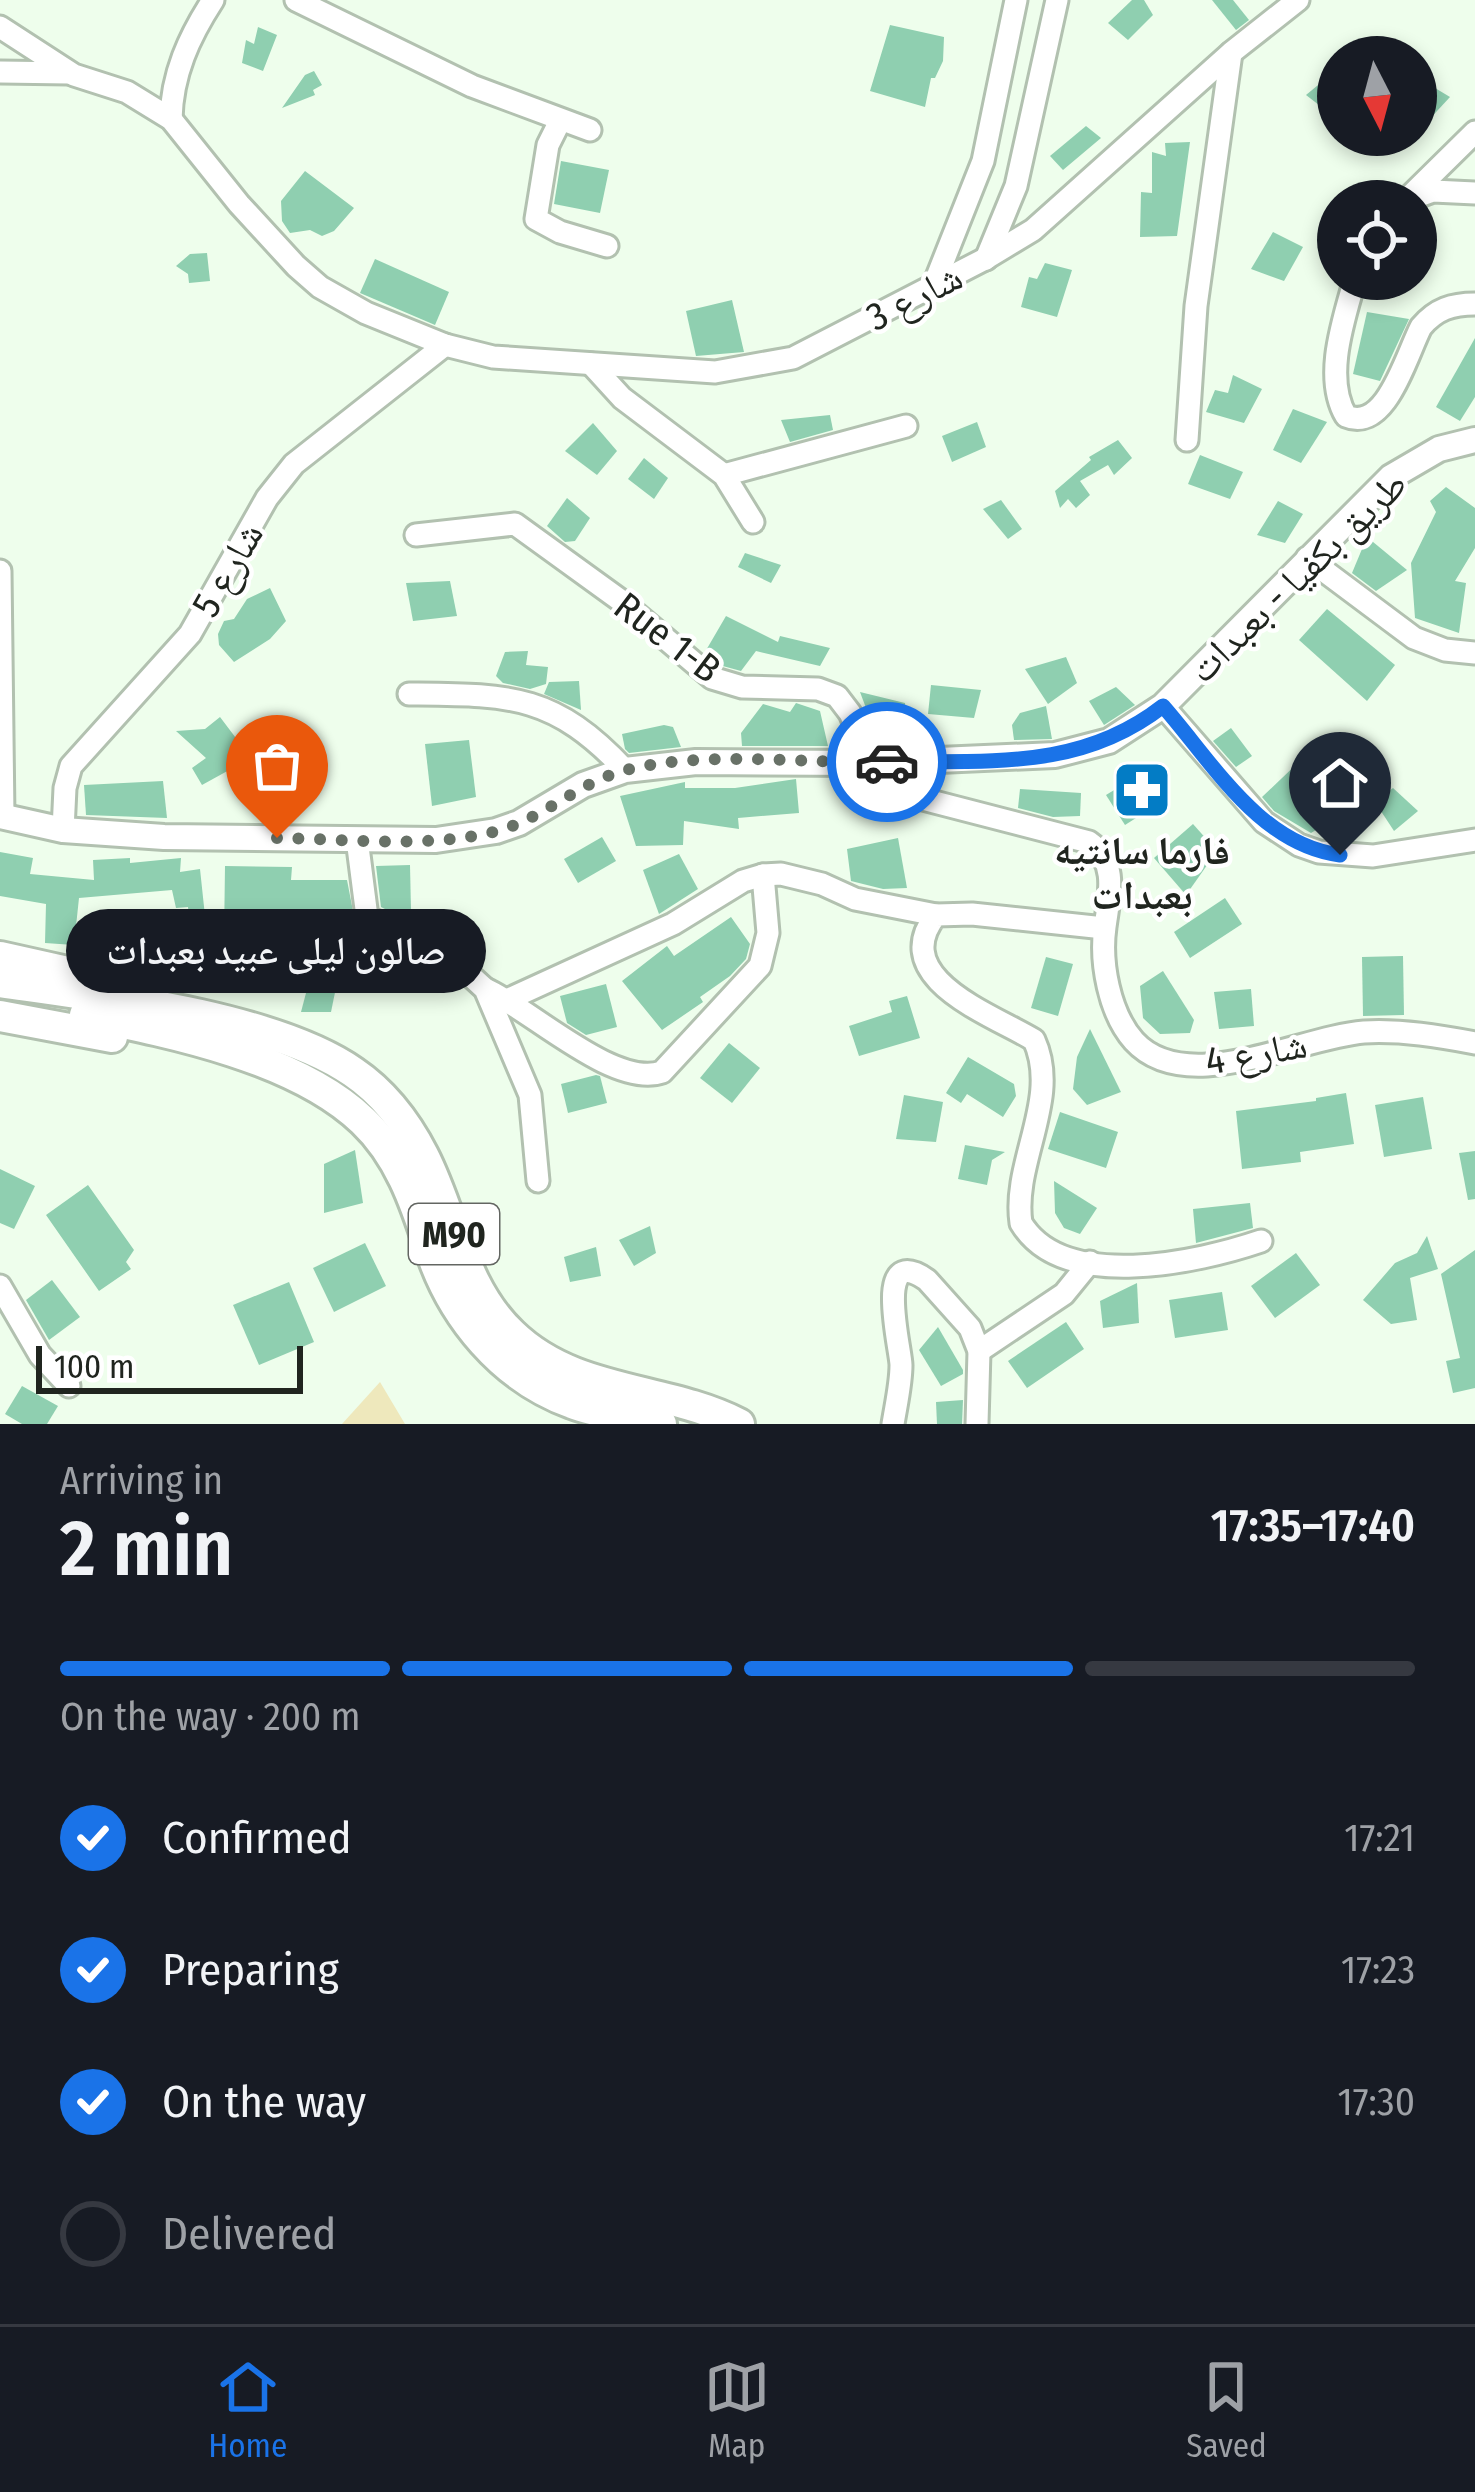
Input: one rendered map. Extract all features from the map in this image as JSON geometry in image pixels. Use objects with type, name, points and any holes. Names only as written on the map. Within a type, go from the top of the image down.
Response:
[{"type":"highway","points":[[0,957],[145,989],[195,1014]]},
{"type":"highway","name":"M90","points":[[0,982],[195,1014],[326,1057],[351,1070],[387,1100],[415,1140],[435,1179],[477,1291],[513,1336],[582,1379],[684,1402],[739,1424]]},
{"type":"highway","name":"M90","points":[[0,999],[104,1019],[210,1047],[301,1076],[336,1097],[366,1123],[405,1178],[436,1269],[457,1309],[508,1366],[575,1405],[661,1424]]},
{"type":"highway","points":[[0,1016],[134,1040],[210,1047]]},
{"type":"main road","name":"طريق بكفيا - بعبدات","points":[[1,816],[63,830],[164,837],[436,840],[496,831],[538,814],[583,785],[625,770],[696,762],[871,763],[1010,759],[1069,752],[1109,741],[1163,706],[1391,477],[1439,449],[1475,440]]},
{"type":"street","points":[[171,119],[172,91],[183,52],[213,0]]},
{"type":"street","points":[[296,0],[472,86],[590,130]]},
{"type":"street","points":[[933,287],[983,161],[1016,0]]},
{"type":"street","points":[[985,260],[1016,186],[1057,0]]},
{"type":"street","name":"شارع 3","points":[[171,119],[268,238],[320,286],[383,321],[494,357],[716,372],[793,358],[1034,230],[1232,52],[1298,0]]},
{"type":"street","points":[[0,27],[69,73],[128,92],[171,119]]},
{"type":"street","points":[[1187,440],[1196,306],[1232,52]]},
{"type":"street","points":[[0,72],[69,73]]},
{"type":"street","points":[[560,122],[548,145],[536,219],[560,232],[607,246]]},
{"type":"street","points":[[1426,180],[1475,132]]},
{"type":"street","points":[[1437,191],[1475,193]]},
{"type":"street","points":[[1349,300],[1339,339],[1337,394],[1346,416],[1353,420],[1369,418],[1382,406],[1430,316],[1455,304],[1475,304]]},
{"type":"street","name":"شارع 5","points":[[63,830],[71,766],[190,634],[267,499],[293,464],[445,344]]},
{"type":"street","points":[[591,364],[622,398],[724,475],[753,522]]},
{"type":"street","points":[[724,475],[906,426]]},
{"type":"street","name":"Rue 1-B","points":[[416,535],[515,524],[620,600],[712,678],[742,687],[818,689],[837,696],[850,713],[871,763]]},
{"type":"street","points":[[1307,558],[1414,638],[1445,650],[1475,651]]},
{"type":"street","points":[[0,571],[4,623],[1,816]]},
{"type":"street","points":[[409,694],[483,695],[542,706],[578,725],[625,770]]},
{"type":"street","points":[[1163,706],[1264,822],[1299,845],[1319,852],[1373,856],[1475,840]]},
{"type":"street","name":"شارع 4","points":[[871,763],[894,786],[915,797],[1076,837],[1100,849],[1110,889],[1104,928],[1114,1006],[1135,1042],[1159,1060],[1185,1065],[1221,1062],[1362,1032],[1429,1034],[1475,1042]]},
{"type":"street","points":[[358,839],[367,917],[449,956],[485,989],[509,999],[563,1042],[640,1075],[662,1072],[760,966],[767,933],[763,875]]},
{"type":"street","points":[[509,999],[673,924],[743,881],[763,875],[782,874],[855,899],[936,916],[972,914],[1104,928]]},
{"type":"street","points":[[936,916],[926,928],[922,948],[933,976],[952,994],[1034,1040],[1043,1066],[1025,1161],[1021,1223],[1041,1246],[1090,1262],[1125,1267],[1164,1265],[1262,1241]]},
{"type":"street","points":[[485,989],[530,1095],[538,1181]]},
{"type":"street","points":[[979,1351],[1064,1294],[1090,1262]]},
{"type":"street","points":[[893,1424],[901,1364],[891,1294],[900,1278],[919,1275],[970,1328],[979,1351],[977,1424]]},
{"type":"street","points":[[0,1286],[40,1355],[69,1386]]},
{"type":"shaded area","points":[[380,1382],[405,1424],[342,1424]]},
{"type":"building","points":[[1132,0],[1144,0],[1153,15],[1128,40],[1108,23]]},
{"type":"building","points":[[1212,0],[1233,0],[1249,20],[1236,30]]},
{"type":"building","points":[[890,25],[944,37],[943,61],[931,78],[925,107],[870,91]]},
{"type":"building","points":[[258,27],[277,35],[263,71],[242,63],[246,40],[254,44]]},
{"type":"building","points":[[314,71],[322,85],[313,90],[315,95],[282,108],[305,75]]},
{"type":"building","points":[[1317,86],[1317,104],[1306,95]]},
{"type":"building","points":[[1437,89],[1450,97],[1437,111]]},
{"type":"building","points":[[1086,126],[1101,138],[1063,170],[1050,156]]},
{"type":"building","points":[[1190,142],[1177,236],[1140,237],[1141,192],[1152,193],[1152,152],[1166,156],[1165,143]]},
{"type":"building","points":[[561,161],[609,170],[600,213],[554,204]]},
{"type":"building","points":[[305,171],[354,208],[334,231],[322,236],[310,230],[290,233],[282,221],[281,201]]},
{"type":"building","points":[[1273,232],[1303,247],[1284,281],[1251,269]]},
{"type":"building","points":[[207,253],[210,281],[189,283],[188,274],[176,266],[190,254]]},
{"type":"building","points":[[375,259],[449,292],[435,325],[360,293]]},
{"type":"building","points":[[1045,263],[1072,270],[1057,317],[1021,307],[1029,277],[1037,279]]},
{"type":"building","points":[[732,300],[744,352],[696,356],[686,311]]},
{"type":"building","points":[[1367,312],[1409,319],[1380,381],[1353,374]]},
{"type":"building","points":[[1475,338],[1475,397],[1460,421],[1436,407]]},
{"type":"building","points":[[1233,375],[1262,389],[1244,423],[1206,412],[1215,390],[1228,393]]},
{"type":"building","points":[[1293,409],[1327,422],[1301,463],[1273,450]]},
{"type":"building","points":[[830,415],[833,430],[790,442],[781,420]]},
{"type":"building","points":[[977,422],[986,447],[952,462],[942,436]]},
{"type":"building","points":[[593,423],[617,451],[597,475],[565,451]]},
{"type":"building","points":[[1118,440],[1132,458],[1114,475],[1108,465],[1080,481],[1090,495],[1076,508],[1068,499],[1060,508],[1055,491],[1089,457]]},
{"type":"building","points":[[1200,455],[1243,472],[1230,499],[1188,484]]},
{"type":"building","points":[[644,458],[668,478],[654,499],[628,479]]},
{"type":"building","points":[[1446,487],[1475,508],[1475,548],[1455,581],[1466,583],[1459,633],[1415,618],[1411,563],[1436,512],[1430,501]]},
{"type":"building","points":[[567,498],[590,518],[575,541],[565,542],[547,526]]},
{"type":"building","points":[[1001,500],[1022,529],[1008,539],[983,509]]},
{"type":"building","points":[[1278,501],[1303,514],[1285,543],[1257,535]]},
{"type":"building","points":[[1367,537],[1407,570],[1376,591],[1352,573]]},
{"type":"building","points":[[745,553],[781,565],[771,583],[738,567]]},
{"type":"building","points":[[450,581],[457,616],[413,621],[406,583]]},
{"type":"building","points":[[270,588],[286,621],[270,639],[234,662],[219,645],[224,621],[234,619],[247,599]]},
{"type":"building","points":[[1327,609],[1395,665],[1367,701],[1299,640]]},
{"type":"building","points":[[726,616],[778,642],[780,636],[830,648],[820,666],[756,651],[741,671],[719,665],[705,652]]},
{"type":"building","points":[[528,651],[526,665],[548,667],[546,684],[530,689],[503,683],[496,676],[505,652]]},
{"type":"building","points":[[1066,657],[1077,683],[1048,704],[1025,669]]},
{"type":"building","points":[[579,681],[581,710],[544,694],[549,682]]},
{"type":"building","points":[[931,685],[981,690],[974,718],[928,714]]},
{"type":"building","points":[[1116,687],[1135,705],[1104,725],[1089,701]]},
{"type":"building","points":[[860,692],[905,703],[908,743],[880,745]]},
{"type":"building","points":[[796,703],[820,711],[828,746],[742,746],[741,733],[763,704],[790,712]]},
{"type":"building","points":[[1046,706],[1052,739],[1014,740],[1012,725],[1020,713]]},
{"type":"building","points":[[220,717],[251,758],[202,785],[192,768],[206,758],[176,731],[205,729]]},
{"type":"building","points":[[673,727],[681,747],[629,753],[625,749],[622,734]]},
{"type":"building","points":[[1231,728],[1252,756],[1236,767],[1213,741]]},
{"type":"building","points":[[1325,737],[1350,763],[1332,779],[1356,809],[1325,833],[1321,827],[1311,833],[1274,811],[1262,797]]},
{"type":"building","points":[[469,740],[476,797],[432,806],[425,744]]},
{"type":"building","points":[[1155,765],[1166,799],[1125,825],[1106,795]]},
{"type":"building","points":[[796,779],[799,813],[738,818],[739,829],[684,821],[683,845],[636,846],[620,796],[685,782],[685,788],[735,788]]},
{"type":"building","points":[[163,781],[167,818],[86,815],[84,785]]},
{"type":"building","points":[[1393,788],[1418,811],[1394,831],[1375,802]]},
{"type":"building","points":[[1020,789],[1081,793],[1080,816],[1053,817],[1018,808]]},
{"type":"building","points":[[1193,824],[1217,851],[1186,895],[1154,858]]},
{"type":"building","points":[[602,837],[616,861],[578,883],[564,859]]},
{"type":"building","points":[[898,838],[907,888],[883,889],[851,881],[847,849]]},
{"type":"building","points":[[0,852],[33,858],[30,874],[94,880],[93,860],[130,858],[130,863],[181,858],[180,872],[200,869],[205,916],[189,918],[188,907],[176,908],[172,890],[79,898],[74,945],[45,943],[46,904],[0,896]]},
{"type":"building","points":[[679,854],[698,889],[659,914],[643,870]]},
{"type":"building","points":[[410,865],[411,911],[391,912],[381,907],[376,866]]},
{"type":"building","points":[[225,866],[292,867],[291,880],[347,880],[358,937],[224,939]]},
{"type":"building","points":[[1225,898],[1242,924],[1190,958],[1174,932]]},
{"type":"building","points":[[731,917],[750,944],[746,959],[700,997],[703,1002],[662,1030],[622,981],[667,946],[674,956]]},
{"type":"building","points":[[316,955],[341,963],[331,1012],[301,1012]]},
{"type":"building","points":[[1403,956],[1404,1015],[1363,1016],[1362,957]]},
{"type":"building","points":[[1046,957],[1073,964],[1058,1016],[1031,1008]]},
{"type":"building","points":[[1163,971],[1194,1020],[1190,1033],[1160,1034],[1143,1018],[1140,986]]},
{"type":"building","points":[[606,984],[617,1027],[586,1035],[567,1023],[560,996]]},
{"type":"building","points":[[1251,989],[1254,1026],[1219,1029],[1214,992]]},
{"type":"building","points":[[907,996],[920,1038],[859,1056],[849,1026],[892,1012],[889,1001]]},
{"type":"building","points":[[1090,1029],[1121,1092],[1087,1105],[1073,1089],[1077,1057]]},
{"type":"building","points":[[729,1043],[760,1068],[732,1103],[700,1078]]},
{"type":"building","points":[[968,1057],[1014,1084],[1016,1096],[1003,1117],[967,1094],[961,1103],[946,1093]]},
{"type":"building","points":[[596,1075],[607,1103],[568,1113],[561,1084]]},
{"type":"building","points":[[1346,1093],[1354,1144],[1300,1152],[1301,1162],[1242,1169],[1236,1111]]},
{"type":"building","points":[[904,1095],[943,1102],[936,1142],[896,1139]]},
{"type":"building","points":[[1423,1097],[1432,1149],[1384,1157],[1375,1105]]},
{"type":"building","points":[[1060,1112],[1118,1132],[1106,1168],[1048,1149]]},
{"type":"building","points":[[965,1145],[1005,1152],[992,1160],[987,1185],[958,1179]]},
{"type":"building","points":[[355,1150],[363,1203],[324,1213],[324,1164]]},
{"type":"building","points":[[1475,1151],[1475,1199],[1468,1200],[1459,1153]]},
{"type":"building","points":[[0,1169],[35,1186],[14,1229],[0,1223]]},
{"type":"building","points":[[1054,1181],[1097,1208],[1080,1234],[1064,1228],[1055,1213]]},
{"type":"building","points":[[88,1185],[134,1250],[126,1262],[131,1269],[99,1291],[46,1215]]},
{"type":"building","points":[[1250,1203],[1253,1228],[1196,1243],[1193,1209]]},
{"type":"building","points":[[650,1226],[656,1253],[634,1266],[619,1240]]},
{"type":"building","points":[[1427,1236],[1438,1269],[1410,1278],[1417,1320],[1391,1324],[1363,1300],[1395,1263],[1417,1253]]},
{"type":"building","points":[[365,1243],[386,1286],[334,1312],[313,1268]]},
{"type":"building","points":[[596,1247],[601,1276],[570,1282],[564,1257]]},
{"type":"building","points":[[1475,1250],[1475,1388],[1453,1393],[1446,1361],[1460,1358],[1441,1274]]},
{"type":"building","points":[[1296,1253],[1320,1285],[1275,1318],[1251,1286]]},
{"type":"building","points":[[52,1280],[80,1317],[49,1340],[26,1300]]},
{"type":"building","points":[[289,1282],[314,1342],[259,1365],[233,1305]]},
{"type":"building","points":[[1137,1283],[1139,1323],[1103,1328],[1100,1301]]},
{"type":"building","points":[[1222,1292],[1228,1330],[1175,1338],[1169,1300]]},
{"type":"building","points":[[1066,1322],[1084,1349],[1027,1388],[1008,1361]]},
{"type":"building","points":[[938,1327],[963,1370],[941,1386],[919,1350]]},
{"type":"building","points":[[22,1386],[58,1406],[47,1424],[22,1424],[5,1414]]},
{"type":"building","points":[[963,1400],[962,1424],[937,1424],[936,1402]]},
{"type":"way so far","points":[[277,838],[436,840],[496,831],[538,814],[583,785],[648,766],[887,762]]},
{"type":"place","name":"فارما سانتيه بعبدات","points":[[1142,790]]},
{"type":"place","name":"صالون ليلى عبيد بعبدات","points":[[277,838]]},
{"type":"route","points":[[887,762],[1054,755],[1109,741],[1163,706],[1264,822],[1299,845],[1340,855]]}]
